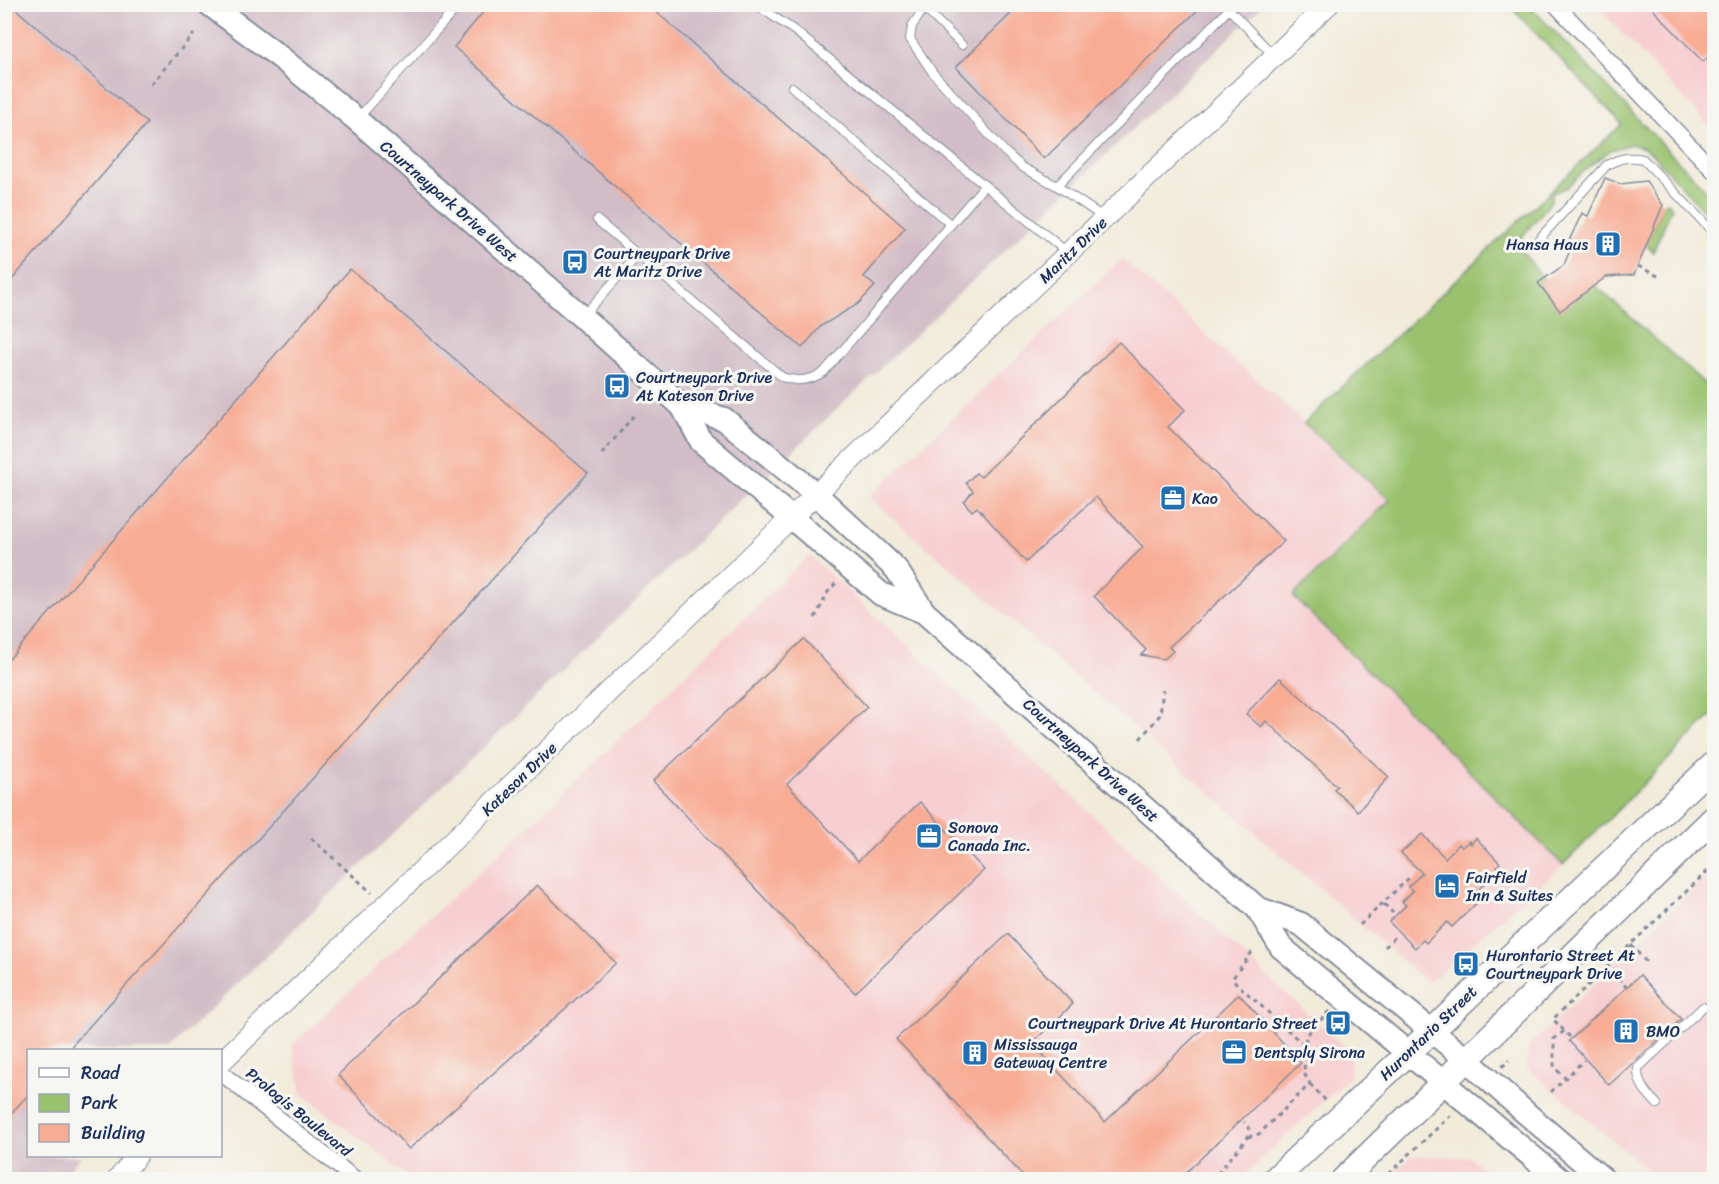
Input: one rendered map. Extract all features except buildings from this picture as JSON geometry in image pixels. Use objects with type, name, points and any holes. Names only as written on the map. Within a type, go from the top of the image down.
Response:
[{"type":"main road","name":"Courtneypark Drive West","points":[[209,4],[281,58],[357,120],[582,317],[682,406],[701,441],[881,594],[924,612]]},
{"type":"main road","name":"Courtneypark Drive West","points":[[682,406],[724,419],[817,495],[896,569],[924,612],[1257,908],[1281,947],[1560,1179]]},
{"type":"main road","name":"Hurontario Street","points":[[1274,1179],[1714,764]]},
{"type":"main road","points":[[1343,1179],[1714,818]]},
{"type":"main road","name":"Courtneypark Drive West","points":[[1257,908],[1301,924],[1431,1029],[1604,1179]]},
{"type":"street","name":"Maritz Drive","points":[[817,495],[1329,4]]},
{"type":"street","points":[[1554,4],[1714,171]]},
{"type":"street","name":"Kateson Drive","points":[[222,1061],[817,495]]},
{"type":"street","name":"Prologis Boulevard","points":[[222,1074],[356,1179]]},
{"type":"street","points":[[117,1179],[135,1157]]},
{"type":"lane","points":[[357,120],[460,4]]},
{"type":"lane","points":[[755,4],[795,30],[1069,254]]},
{"type":"lane","points":[[962,45],[925,6],[912,26],[910,39],[933,73],[1005,152],[1022,166],[1106,219]]},
{"type":"lane","points":[[1057,186],[1231,7],[1275,57]]},
{"type":"lane","points":[[792,87],[950,224]]},
{"type":"lane","points":[[1538,240],[1607,165],[1631,156],[1643,159],[1711,230],[1714,227]]},
{"type":"lane","points":[[597,219],[782,377],[803,381],[816,378],[824,372],[984,186]]},
{"type":"lane","points":[[582,317],[638,255]]},
{"type":"lane","points":[[1656,1104],[1641,1086],[1637,1077],[1638,1068],[1703,1007]]},
{"type":"path","points":[[151,84],[194,34]]},
{"type":"path","points":[[1638,266],[1662,278]]},
{"type":"path","points":[[602,454],[636,413]]},
{"type":"path","points":[[815,618],[828,592],[837,582]]},
{"type":"path","points":[[1140,739],[1160,715],[1163,690]]},
{"type":"path","points":[[311,838],[386,905]]},
{"type":"path","points":[[1570,1037],[1553,1019],[1714,865]]},
{"type":"path","points":[[1360,925],[1411,876]]},
{"type":"path","points":[[1383,903],[1393,913]]},
{"type":"path","points":[[1385,947],[1397,935]]},
{"type":"path","points":[[1631,945],[1647,963]]},
{"type":"path","points":[[1252,952],[1232,979],[1306,1047]]},
{"type":"path","points":[[1608,966],[1627,988]]},
{"type":"path","points":[[1340,1116],[1310,1084],[1304,1073],[1306,1036],[1341,998]]},
{"type":"path","points":[[1564,1031],[1554,1039],[1554,1067],[1565,1078]]},
{"type":"path","points":[[1489,1079],[1509,1060]]},
{"type":"path","points":[[1551,1092],[1584,1060]]},
{"type":"path","points":[[1248,1137],[1259,1134],[1310,1084]]},
{"type":"path","points":[[1382,1179],[1466,1101]]},
{"type":"path","points":[[1213,1179],[1248,1137],[1249,1128],[1244,1122]]},
{"type":"shaded area","points":[[5,5],[1264,5],[722,518],[171,1049],[27,1049],[27,1157],[80,1157],[61,1179],[5,1180]]},
{"type":"shaded area","points":[[1596,5],[1714,5],[1714,131]]},
{"type":"shaded area","points":[[1122,259],[1390,500],[1293,596],[1563,865],[1428,983],[869,497]]},
{"type":"shaded area","points":[[809,555],[1351,1053],[1350,1077],[1240,1179],[413,1180],[302,1094],[292,1045],[543,813]]},
{"type":"shaded area","points":[[1714,869],[1714,1179],[1658,1179],[1527,1068],[1528,1047]]},
{"type":"shaded area","points":[[1412,1156],[1469,1157],[1497,1179],[1386,1179]]},
{"type":"green space","points":[[1509,5],[1529,5],[1706,190],[1709,203],[1707,214],[1651,153],[1631,144],[1611,150],[1567,187],[1553,193],[1550,203],[1516,244],[1544,279],[1538,283],[1560,311],[1595,285],[1714,392],[1714,713],[1563,865],[1293,596],[1390,500],[1304,423],[1622,124]]},
{"type":"green space","points":[[1667,202],[1672,208],[1653,252],[1646,245],[1663,205]]},
{"type":"place","name":"Hansa Haus","points":[[1608,244]]},
{"type":"place","name":"Courtneypark Drive At Maritz Drive","points":[[575,262]]},
{"type":"place","name":"Courtneypark Drive At Kateson Drive","points":[[617,386]]},
{"type":"place","name":"Kao","points":[[1173,498]]},
{"type":"place","name":"Sonova Canada Inc.","points":[[929,836]]},
{"type":"place","name":"Fairfield Inn & Suites","points":[[1447,886]]},
{"type":"place","name":"Hurontario Street At Courtneypark Drive","points":[[1466,964]]},
{"type":"place","name":"Courtneypark Drive At Hurontario Street","points":[[1338,1023]]},
{"type":"place","name":"BMO","points":[[1626,1031]]},
{"type":"place","name":"Dentsply Sirona","points":[[1234,1052]]},
{"type":"place","name":"Mississauga Gateway Centre","points":[[975,1053]]}]
